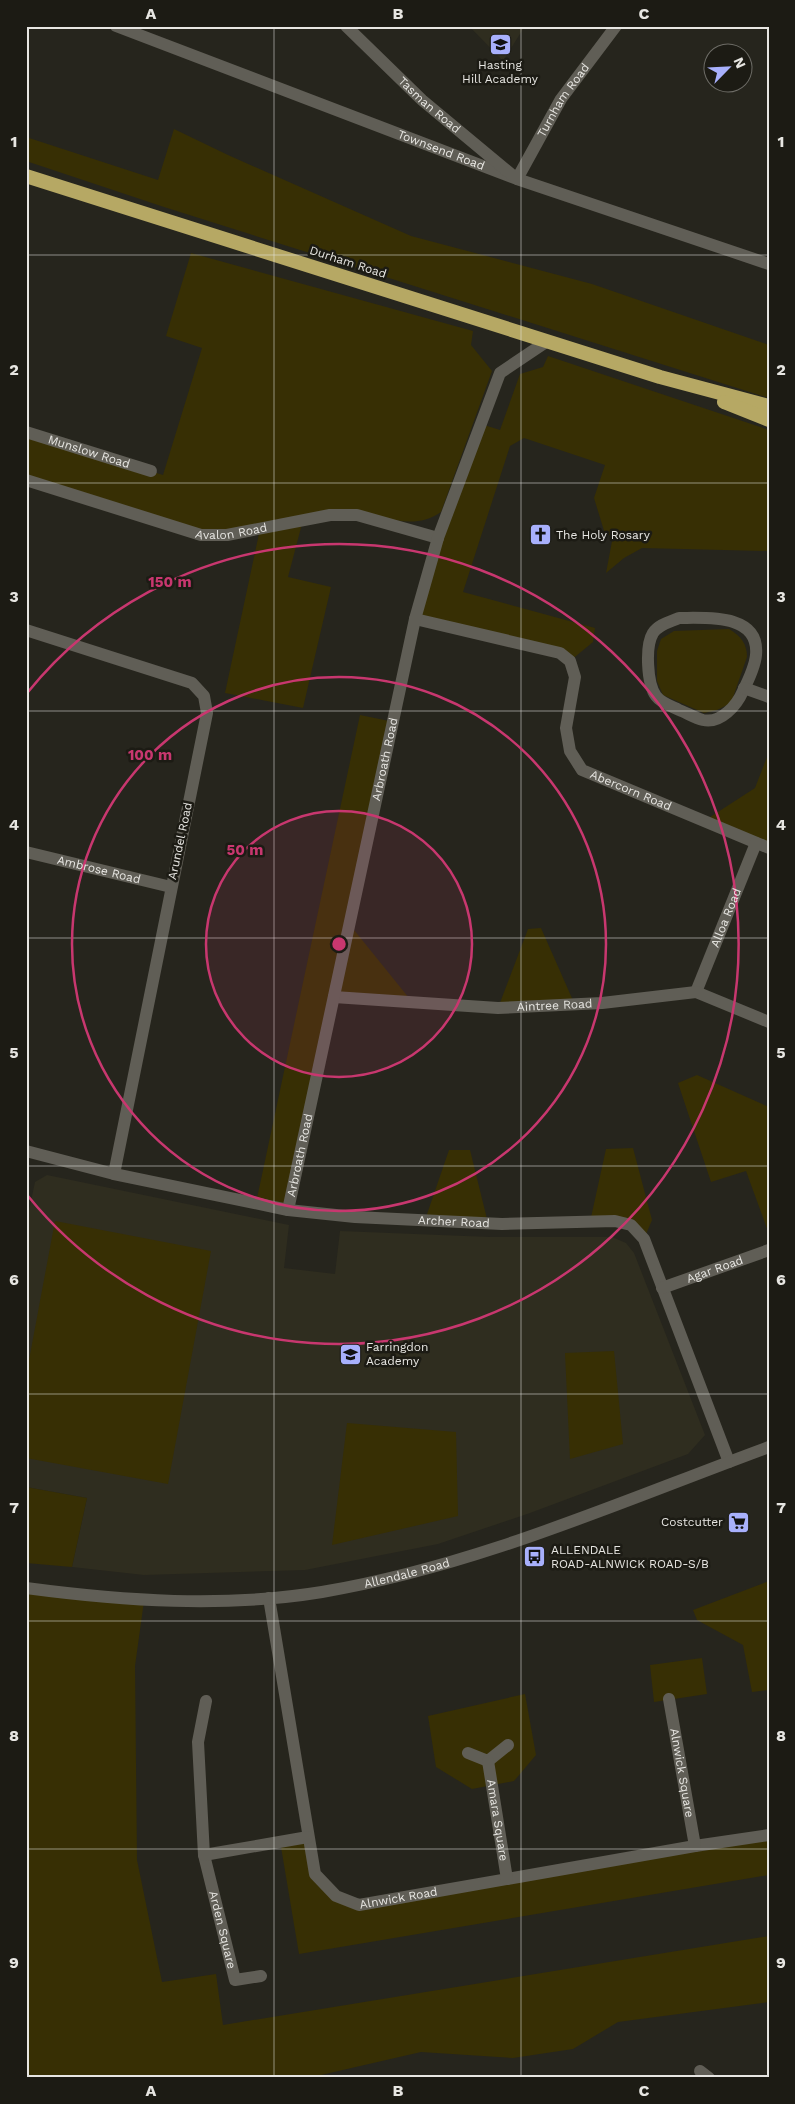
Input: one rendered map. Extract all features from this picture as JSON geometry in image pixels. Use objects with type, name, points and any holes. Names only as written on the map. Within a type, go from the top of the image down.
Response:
[{"type":"highway","name":"Durham Road","points":[[26,176],[660,378],[769,406]]},
{"type":"highway","name":"Durham Road","points":[[660,378],[769,420]]},
{"type":"street","name":"Townsend Road","points":[[116,26],[517,179],[769,264]]},
{"type":"street","name":"Tasman Road","points":[[346,26],[422,100],[517,179]]},
{"type":"street","name":"Turnham Road","points":[[517,179],[561,99],[616,26]]},
{"type":"street","name":"Arbroath Road","points":[[288,1210],[415,619],[438,538],[500,373],[546,342]]},
{"type":"street","name":"Munslow Road","points":[[26,432],[151,471]]},
{"type":"street","name":"Avalon Road","points":[[26,480],[201,534],[227,535],[330,514],[357,515],[438,538]]},
{"type":"street","points":[[679,618],[723,618],[741,624],[753,637],[756,647],[756,656],[744,688],[739,700],[729,712],[718,718],[705,721],[665,703],[657,697],[652,688],[649,670],[649,647],[653,634],[662,624],[679,618]]},
{"type":"street","name":"Abercorn Road","points":[[415,619],[560,653],[570,661],[575,677],[566,728],[570,751],[582,770],[763,846]]},
{"type":"street","name":"Arundel Road","points":[[26,630],[192,683],[204,696],[207,713],[114,1174]]},
{"type":"street","points":[[744,688],[769,697]]},
{"type":"street","name":"Alloa Road","points":[[696,992],[763,846]]},
{"type":"street","name":"Ambrose Road","points":[[26,852],[171,887]]},
{"type":"street","name":"Aintree Road","points":[[334,997],[498,1008],[602,1003],[696,992],[769,1022]]},
{"type":"street","name":"Archer Road","points":[[26,1151],[114,1174],[288,1210],[355,1217],[502,1224],[615,1221],[631,1225],[644,1239],[729,1462]]},
{"type":"street","name":"Agar Road","points":[[662,1288],[769,1250]]},
{"type":"street","name":"Allendale Road","points":[[26,1588],[144,1601],[270,1598],[322,1592],[421,1570],[529,1537],[769,1447]]},
{"type":"street","name":"Alnwick Road","points":[[270,1598],[315,1874],[336,1896],[359,1905],[695,1846],[769,1835]]},
{"type":"street","name":"Alnwick Square","points":[[669,1700],[695,1846]]},
{"type":"street","name":"Arden Square","points":[[206,1701],[198,1742],[204,1855],[235,1980],[261,1976]]},
{"type":"street","name":"Amara Square","points":[[488,1761],[508,1745]]},
{"type":"street","name":"Amara Square","points":[[468,1753],[488,1761]]},
{"type":"street","name":"Amara Square","points":[[488,1761],[507,1879]]},
{"type":"street","points":[[204,1855],[308,1837]]},
{"type":"shaded area","name":"Hasting Hill Academy","points":[[469,26],[525,26],[503,61]]},
{"type":"shaded area","points":[[174,129],[411,236],[592,284],[769,345],[769,398],[164,207],[26,161],[26,137],[158,180]]},
{"type":"shaded area","points":[[191,253],[473,331],[471,345],[492,371],[441,512],[431,518],[411,522],[351,515],[303,520],[288,577],[331,587],[303,708],[225,693],[260,529],[201,535],[26,480],[26,432],[163,475],[202,348],[166,336]]},
{"type":"shaded area","points":[[548,356],[769,430],[769,551],[642,548],[624,558],[606,573],[613,536],[605,534],[594,498],[605,465],[524,438],[510,446],[463,592],[595,628],[593,642],[570,661],[415,619],[481,424],[500,430],[520,374],[543,367]]},
{"type":"shaded area","points":[[729,629],[737,634],[742,641],[746,648],[747,657],[731,703],[717,710],[704,713],[663,695],[657,681],[657,651],[661,639],[674,631]]},
{"type":"shaded area","points":[[360,715],[394,722],[350,925],[413,1003],[334,997],[288,1210],[256,1203]]},
{"type":"shaded area","points":[[769,752],[769,848],[704,821],[755,788]]},
{"type":"shaded area","points":[[541,928],[575,1005],[498,1008],[528,929]]},
{"type":"shaded area","points":[[697,1075],[769,1107],[769,1234],[746,1171],[711,1182],[678,1083]]},
{"type":"shaded area","points":[[633,1148],[652,1220],[644,1239],[631,1225],[590,1222],[606,1149]]},
{"type":"shaded area","points":[[449,1150],[470,1150],[488,1223],[425,1220]]},
{"type":"shaded area","name":"Farringdon Academy","points":[[47,1175],[289,1225],[284,1268],[335,1274],[340,1231],[490,1237],[612,1237],[626,1243],[634,1253],[705,1435],[688,1454],[530,1513],[438,1544],[305,1570],[144,1575],[72,1567],[87,1498],[26,1487],[26,1225],[35,1182]]},
{"type":"shaded area","points":[[55,1221],[211,1251],[168,1484],[26,1458],[26,1376]]},
{"type":"shaded area","points":[[614,1351],[623,1444],[570,1459],[565,1353]]},
{"type":"shaded area","points":[[347,1423],[456,1432],[458,1516],[332,1545]]},
{"type":"shaded area","points":[[26,1487],[87,1498],[72,1567],[26,1563]]},
{"type":"shaded area","points":[[769,1581],[769,1690],[752,1692],[743,1645],[697,1620],[693,1610]]},
{"type":"shaded area","points":[[26,1588],[144,1601],[135,1666],[137,1860],[162,1982],[216,1974],[223,2025],[769,1936],[769,2002],[618,2022],[573,2049],[513,2058],[421,2052],[308,2078],[26,2078]]},
{"type":"shaded area","points":[[702,1658],[707,1694],[654,1702],[650,1665]]},
{"type":"shaded area","points":[[525,1694],[536,1755],[514,1781],[472,1789],[436,1767],[428,1716]]},
{"type":"shaded area","points":[[769,1835],[769,1875],[299,1954],[280,1841],[308,1837],[315,1874],[359,1905]]},
{"type":"place","name":"Hasting Hill Academy","points":[[500,44]]},
{"type":"place","name":"The Holy Rosary","points":[[540,535]]},
{"type":"place","name":"Farringdon Academy","points":[[350,1354]]},
{"type":"place","name":"Costcutter","points":[[739,1522]]},
{"type":"place","name":"ALLENDALE ROAD-ALNWICK ROAD-S/B","points":[[535,1557]]}]
